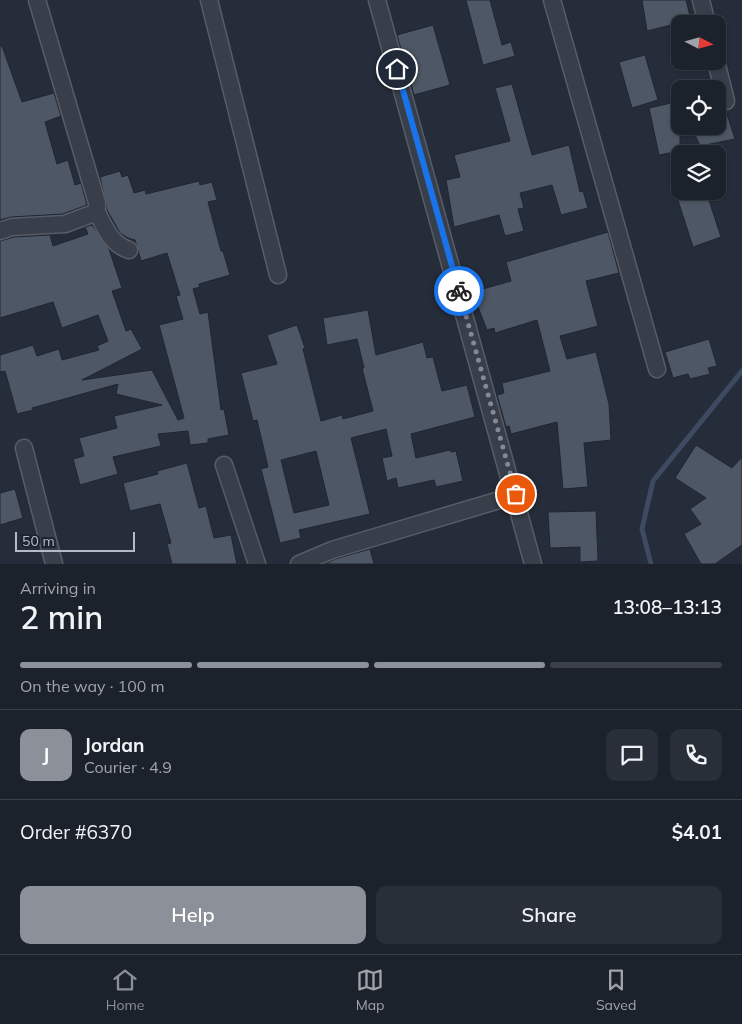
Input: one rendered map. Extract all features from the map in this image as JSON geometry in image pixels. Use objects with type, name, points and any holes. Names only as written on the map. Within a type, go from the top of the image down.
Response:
[{"type":"street","points":[[37,0],[97,203],[98,212],[107,234],[120,247],[129,250]]},
{"type":"street","points":[[208,0],[278,274]]},
{"type":"street","points":[[377,0],[516,494],[533,564]]},
{"type":"street","points":[[552,0],[657,370]]},
{"type":"street","points":[[701,0],[705,15]]},
{"type":"street","points":[[0,231],[12,227],[64,224],[98,212]]},
{"type":"street","points":[[24,448],[54,564]]},
{"type":"street","points":[[224,465],[257,564]]},
{"type":"street","points":[[299,564],[332,550],[516,494]]},
{"type":"building","points":[[466,0],[490,0],[502,45],[511,42],[515,56],[483,65]]},
{"type":"building","points":[[642,0],[686,0],[690,15],[671,15],[671,25],[647,31]]},
{"type":"building","points":[[433,25],[450,85],[414,95],[397,35]]},
{"type":"building","points":[[0,46],[2,46],[22,102],[54,93],[61,116],[45,122],[57,164],[68,160],[75,185],[81,183],[87,205],[63,214],[11,217],[0,220]]},
{"type":"building","points":[[645,55],[658,100],[632,108],[619,62]]},
{"type":"building","points":[[512,84],[532,155],[569,145],[580,192],[583,191],[588,208],[561,215],[552,185],[520,193],[524,208],[518,209],[524,231],[505,236],[499,215],[454,227],[446,180],[460,177],[454,155],[510,141],[495,88]]},
{"type":"building","points":[[671,103],[671,135],[680,135],[680,145],[671,145],[671,153],[659,155],[649,108]]},
{"type":"building","points":[[726,111],[735,139],[700,145],[695,135],[726,135]]},
{"type":"building","points":[[120,171],[122,177],[128,175],[134,193],[145,190],[146,194],[199,181],[200,185],[212,182],[217,200],[208,202],[221,251],[223,251],[230,275],[199,284],[200,287],[193,289],[200,314],[208,312],[221,410],[224,409],[229,435],[208,439],[208,443],[190,445],[188,431],[158,434],[161,446],[113,457],[118,474],[80,485],[73,459],[84,456],[79,438],[117,428],[114,416],[162,405],[116,394],[118,384],[17,414],[5,371],[0,372],[0,355],[33,345],[37,356],[59,349],[62,360],[99,350],[97,346],[108,341],[98,315],[62,328],[53,302],[0,318],[0,241],[14,237],[50,235],[53,246],[88,234],[85,227],[92,225],[109,249],[122,288],[112,291],[126,331],[131,329],[142,349],[82,380],[152,370],[178,420],[184,418],[159,325],[183,319],[176,296],[180,295],[167,253],[141,261],[135,240],[120,233],[107,210],[100,177]]},
{"type":"building","points":[[678,200],[709,200],[721,237],[693,247]]},
{"type":"building","points":[[608,232],[619,273],[586,281],[598,326],[560,336],[567,359],[596,352],[609,404],[611,440],[584,443],[588,487],[563,489],[557,422],[511,434],[509,426],[506,427],[497,395],[504,393],[502,383],[550,371],[537,320],[495,333],[494,328],[487,330],[472,292],[511,281],[506,262]]},
{"type":"building","points":[[368,310],[376,355],[423,342],[427,358],[433,357],[442,391],[467,385],[475,417],[411,434],[416,458],[450,450],[451,452],[456,451],[463,481],[436,487],[434,480],[398,488],[396,478],[387,481],[382,458],[392,456],[386,429],[351,438],[370,514],[299,530],[301,538],[280,543],[261,469],[268,467],[257,420],[253,421],[241,373],[277,364],[267,335],[297,325],[305,348],[303,349],[321,421],[342,415],[343,419],[373,411],[357,339],[327,345],[323,318]],"holes":[[[316,451],[329,505],[294,513],[281,460]]]},
{"type":"building","points":[[709,339],[717,366],[708,368],[710,374],[690,379],[688,374],[673,378],[665,352]]},
{"type":"building","points":[[696,445],[732,468],[742,457],[742,545],[715,564],[701,564],[684,534],[701,524],[690,509],[706,498],[675,478]]},
{"type":"building","points":[[187,463],[199,508],[206,506],[214,538],[231,535],[237,564],[172,564],[167,544],[171,543],[160,504],[130,511],[123,483],[158,474],[157,471]]},
{"type":"building","points":[[15,489],[23,518],[0,525],[0,493]]},
{"type":"building","points":[[596,511],[598,561],[580,562],[580,547],[550,548],[548,512]]},
{"type":"building","points":[[370,549],[374,564],[325,564],[335,559]]},
{"type":"waterway","points":[[651,564],[642,529],[653,481],[742,371]]},
{"type":"way so far","points":[[459,291],[516,494]]},
{"type":"route","points":[[397,69],[459,291]]}]
